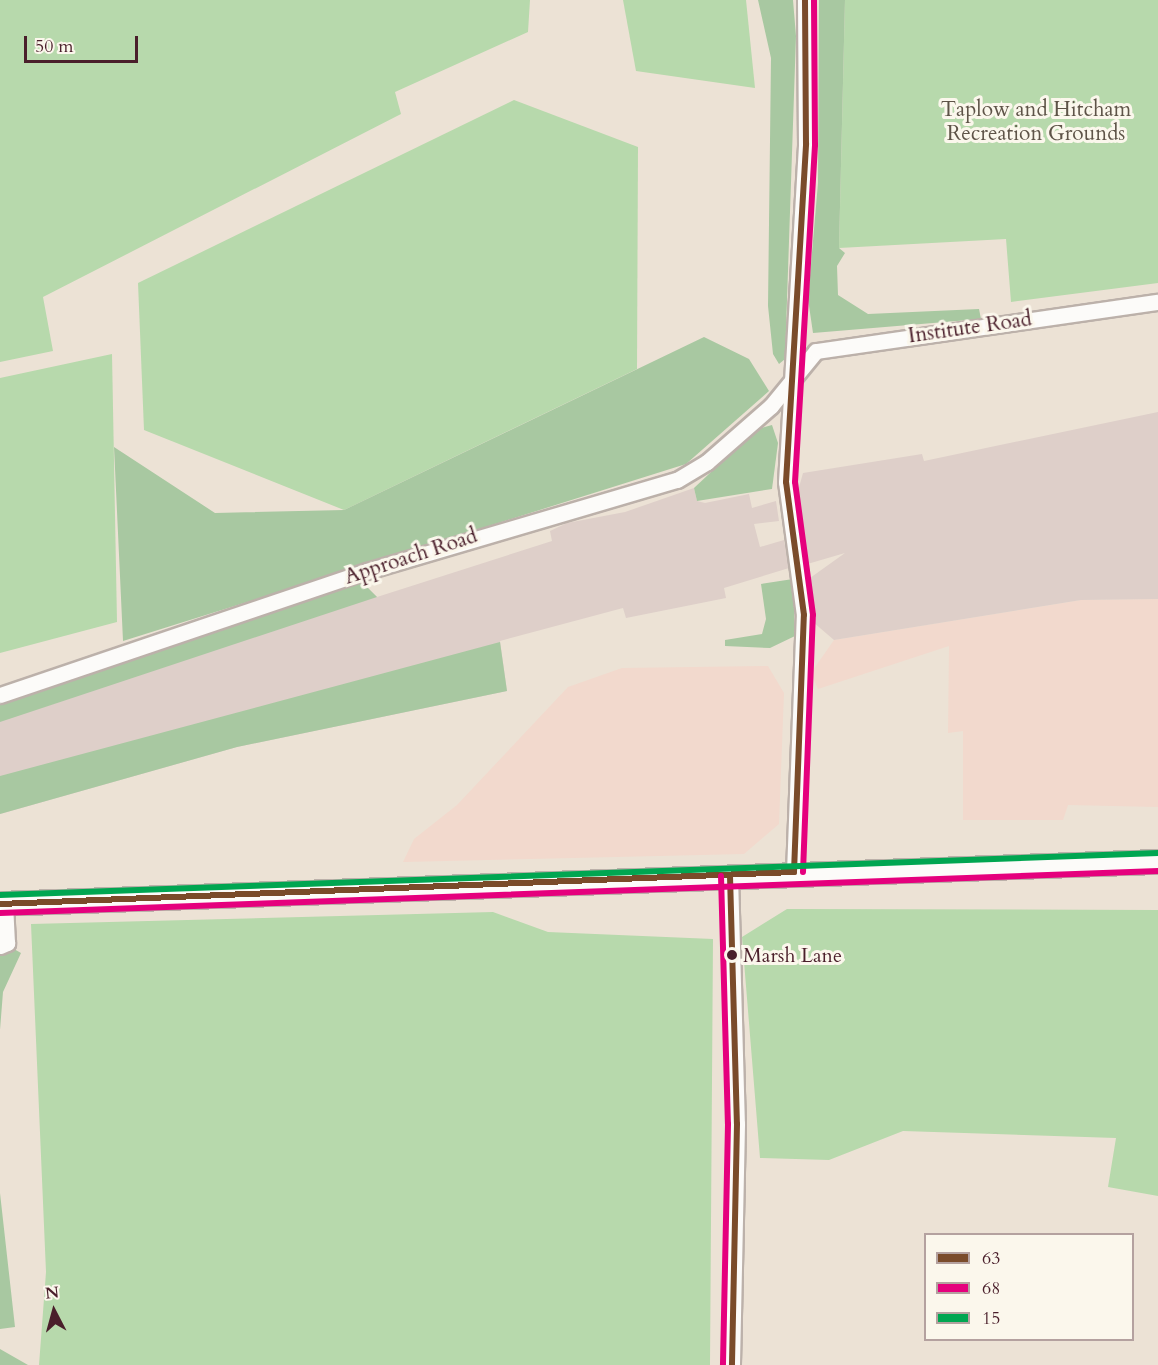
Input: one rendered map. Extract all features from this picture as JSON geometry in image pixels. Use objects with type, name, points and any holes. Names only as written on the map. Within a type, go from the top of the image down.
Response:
[{"type":"main road","points":[[3,903],[794,872],[1158,862]]},
{"type":"street","points":[[794,872],[804,615],[786,492],[806,144],[805,0]]},
{"type":"street","name":"Institute Road","points":[[793,376],[807,357],[827,348],[1158,302]]},
{"type":"street","name":"Approach Road","points":[[0,695],[368,571],[677,480],[707,462],[771,406],[793,376]]},
{"type":"street","points":[[730,876],[737,1124],[732,1365]]},
{"type":"street","points":[[0,946],[7,942],[3,903]]},
{"type":"shaded area","points":[[1158,412],[1158,599],[1081,600],[834,640],[813,622],[810,578],[845,553],[804,565],[796,498],[803,473],[922,454],[924,461]]},
{"type":"shaded area","points":[[694,488],[697,501],[705,503],[749,494],[752,508],[776,501],[779,521],[754,524],[760,547],[784,540],[789,568],[724,588],[726,598],[626,618],[623,608],[500,641],[507,691],[237,747],[0,814],[0,705],[361,581],[377,597],[552,541],[550,531],[567,523],[625,512]]},
{"type":"shaded area","points":[[1158,599],[1158,807],[1068,805],[1063,820],[963,820],[963,731],[948,733],[949,646],[818,689],[811,673],[834,640],[1081,600]]},
{"type":"shaded area","points":[[768,666],[784,693],[779,824],[744,854],[403,862],[414,839],[457,805],[568,687],[622,668]]},
{"type":"green space","points":[[0,0],[530,0],[528,32],[395,92],[401,114],[43,297],[53,351],[0,362]]},
{"type":"green space","points":[[623,0],[746,0],[755,88],[636,71]]},
{"type":"green space","points":[[758,0],[793,0],[796,36],[785,359],[779,364],[773,354],[768,306],[771,58]]},
{"type":"green space","points":[[819,0],[845,0],[839,248],[845,253],[837,266],[838,295],[868,314],[979,309],[981,319],[813,333],[808,299],[818,183]]},
{"type":"green space","name":"Taplow and Hitcham Recreation Grounds","points":[[845,0],[1158,0],[1158,283],[1011,302],[1006,239],[839,248]]},
{"type":"green space","points":[[514,100],[638,147],[637,369],[344,510],[144,430],[138,283]]},
{"type":"green space","points":[[704,337],[749,359],[769,391],[686,464],[123,641],[114,447],[215,513],[344,510]]},
{"type":"green space","points":[[112,354],[117,622],[0,653],[0,378]]},
{"type":"green space","points":[[772,425],[778,443],[772,489],[697,501],[694,488],[757,429]]},
{"type":"green space","points":[[793,579],[795,636],[770,648],[725,646],[725,640],[762,634],[766,619],[761,584]]},
{"type":"green space","points":[[361,581],[377,597],[0,722],[0,705]]},
{"type":"green space","points":[[500,642],[507,691],[237,747],[0,814],[0,776]]},
{"type":"green space","points":[[787,909],[1158,910],[1158,1196],[1108,1187],[1116,1138],[903,1131],[829,1160],[760,1158],[742,937]]},
{"type":"green space","points":[[493,912],[548,932],[713,939],[710,1365],[39,1365],[46,1272],[31,924]]},
{"type":"green space","points":[[0,941],[21,953],[3,992],[0,1030]]},
{"type":"green space","points":[[0,1193],[15,1327],[0,1329]]},
{"type":"green space","points":[[0,1349],[28,1365],[0,1365]]},
{"type":"transit line","name":"63","points":[[794,872],[804,615],[786,482],[806,144],[805,0]]},
{"type":"transit line","name":"68","points":[[803,872],[813,615],[795,482],[815,145],[814,0]]},
{"type":"transit line","name":"15","points":[[0,895],[1158,853]]},
{"type":"transit line","name":"68","points":[[0,913],[1158,871]]},
{"type":"transit line","name":"63","points":[[0,904],[794,872]]},
{"type":"transit line","name":"68","points":[[721,876],[728,1124],[723,1365]]},
{"type":"transit line","name":"63","points":[[730,876],[737,1124],[732,1365]]},
{"type":"place","name":"Marsh Lane","points":[[732,955]]}]
